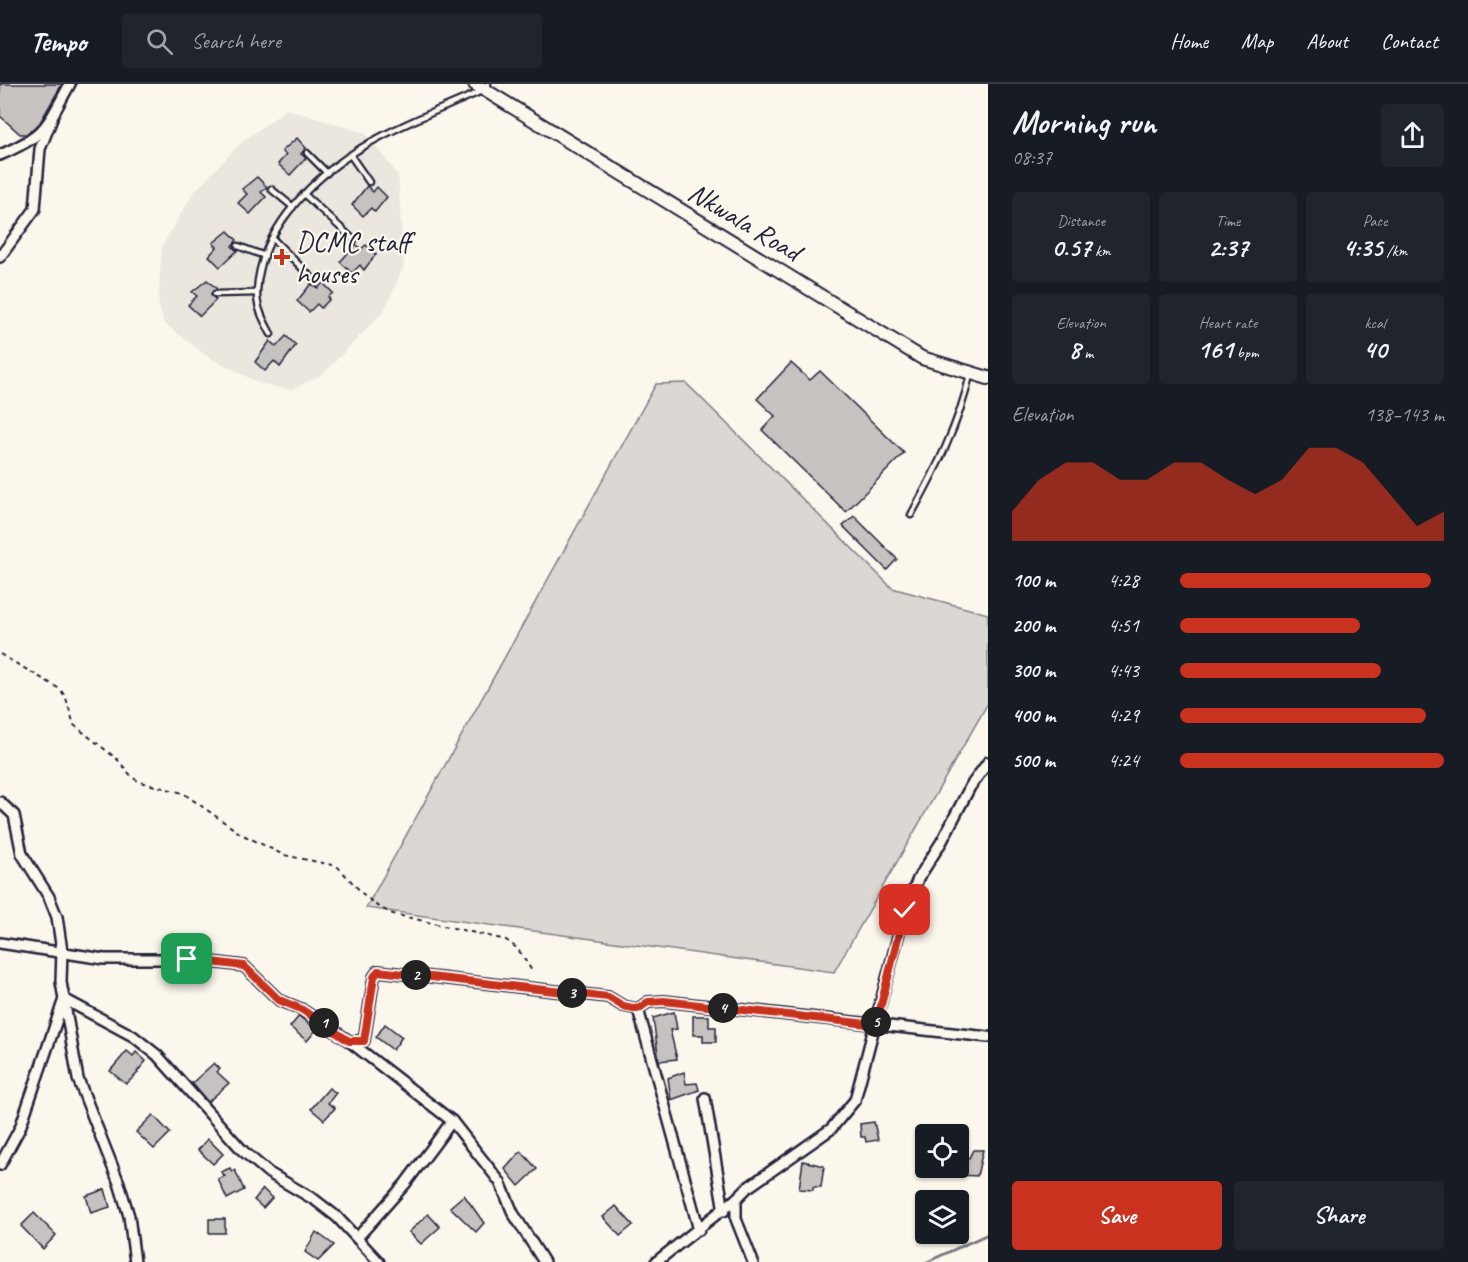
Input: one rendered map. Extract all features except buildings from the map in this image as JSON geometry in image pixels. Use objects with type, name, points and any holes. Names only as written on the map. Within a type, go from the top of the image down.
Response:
[{"type":"street","points":[[0,257],[35,209],[40,149],[70,84]]},
{"type":"street","name":"Nkwala Road","points":[[482,86],[922,358],[988,378]]},
{"type":"street","points":[[0,155],[30,141],[52,119]]},
{"type":"street","points":[[656,1262],[724,1211],[747,1188],[831,1129],[855,1100],[909,900],[970,787],[988,762]]},
{"type":"street","points":[[0,802],[14,815],[22,854],[54,907],[62,951],[61,982],[78,1079],[119,1183],[129,1216],[135,1262]]},
{"type":"street","points":[[0,943],[104,959],[187,959],[244,966],[279,1000],[301,1009],[349,1041],[452,1121],[500,1182],[513,1213],[544,1262]]},
{"type":"street","points":[[349,1041],[364,1041],[374,977],[378,971],[608,997],[623,1006],[638,1009],[648,1002],[664,1001],[988,1036]]},
{"type":"street","points":[[0,1165],[20,1128],[64,999]]},
{"type":"street","points":[[64,999],[133,1036],[157,1055],[243,1150],[269,1173],[322,1206],[380,1262]]},
{"type":"street","points":[[638,1009],[699,1230]]},
{"type":"street","points":[[705,1098],[724,1211]]},
{"type":"street","points":[[357,1238],[405,1184],[452,1121]]},
{"type":"street","points":[[736,1199],[736,1219],[753,1262]]},
{"type":"lane","points":[[271,334],[259,308],[257,292],[265,256],[282,219],[327,173],[351,156],[383,135],[482,86]]},
{"type":"lane","points":[[307,153],[327,173]]},
{"type":"lane","points":[[351,156],[369,182]]},
{"type":"lane","points":[[271,189],[293,207]]},
{"type":"lane","points":[[305,195],[354,240]]},
{"type":"lane","points":[[272,238],[314,280]]},
{"type":"lane","points":[[238,246],[265,256]]},
{"type":"lane","points":[[215,294],[257,292]]},
{"type":"lane","points":[[911,515],[934,474],[967,391],[970,373]]},
{"type":"path","points":[[0,654],[60,689],[66,698],[74,725],[117,759],[140,782],[183,793],[241,834],[284,855],[338,866],[363,894],[377,906],[393,914],[507,940],[526,959],[532,971]]},
{"type":"shaded area","name":"DCMC staff houses","points":[[287,109],[365,133],[398,175],[404,266],[384,311],[322,375],[290,390],[259,383],[207,356],[164,323],[158,304],[162,247],[193,193],[242,142]]},
{"type":"shaded area","points":[[686,383],[892,588],[988,614],[988,703],[834,972],[366,908],[656,384]]},
{"type":"waterway","points":[[927,1262],[988,1234]]},
{"type":"place","name":"DCMC staff houses","points":[[282,257]]},
{"type":"route","points":[[187,959],[244,966],[279,1000],[301,1009],[349,1041],[364,1041],[374,977],[378,971],[608,997],[623,1006],[638,1009],[648,1002],[664,1001],[876,1025],[905,910]]}]
